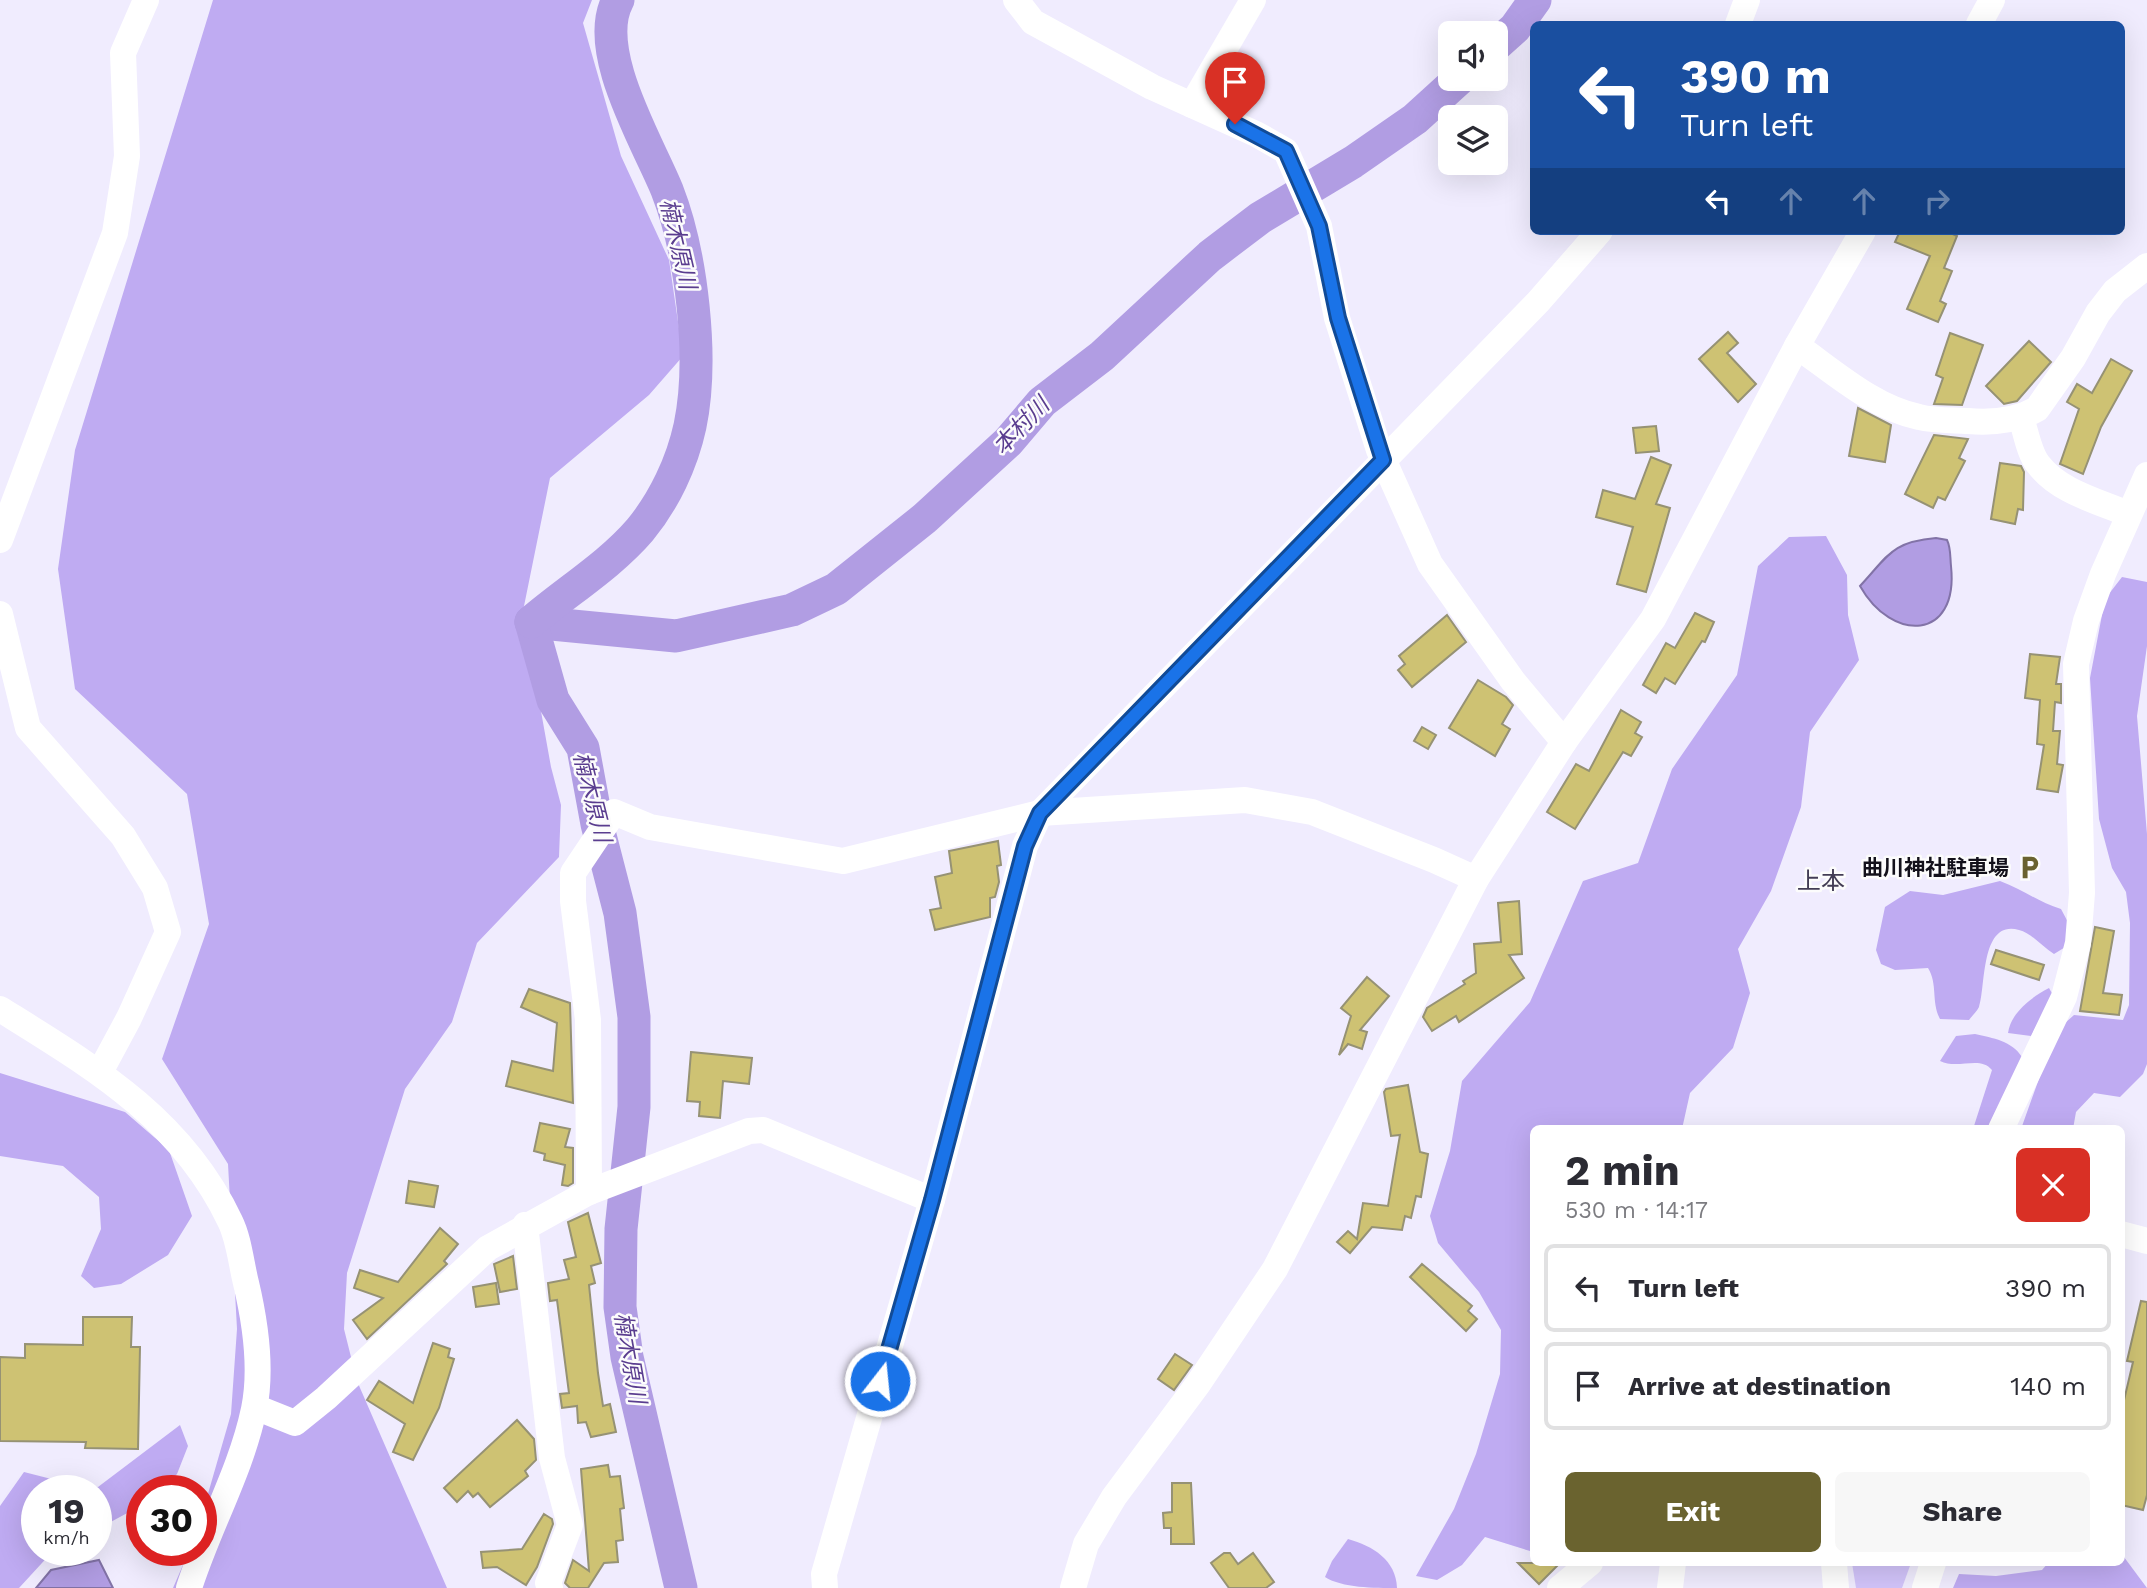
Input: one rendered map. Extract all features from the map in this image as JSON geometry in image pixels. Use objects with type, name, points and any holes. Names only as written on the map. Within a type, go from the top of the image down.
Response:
[{"type":"street","points":[[0,540],[115,233],[127,156],[123,54],[146,0]]},
{"type":"street","points":[[1016,0],[1033,22],[1152,87],[1286,151],[1319,226],[1338,318],[1383,460],[1430,564],[1513,681],[1564,742]]},
{"type":"street","points":[[1192,105],[1253,0]]},
{"type":"street","points":[[1739,21],[1747,0]]},
{"type":"street","points":[[1981,21],[1992,0]]},
{"type":"street","points":[[825,1588],[824,1574],[932,1200],[1025,846],[1040,813],[1538,302],[1597,235]]},
{"type":"street","points":[[1073,1588],[1086,1544],[1114,1497],[1198,1384],[1275,1269],[1476,879],[1564,742],[1653,619],[1797,346],[1861,235]]},
{"type":"street","points":[[1797,346],[1852,385],[1891,408],[1920,418],[1979,422],[2021,418],[2037,409],[2115,291],[2147,266]]},
{"type":"street","points":[[2021,418],[2037,463],[2053,480],[2087,498],[2128,514]]},
{"type":"street","points":[[2003,1125],[2064,997],[2078,943],[2082,893],[2076,664],[2090,609],[2128,514],[2147,475]]},
{"type":"street","points":[[0,614],[28,728],[123,836],[155,888],[167,932],[129,1018],[100,1072]]},
{"type":"street","points":[[595,1189],[589,1020],[573,901],[573,873],[614,811],[650,827],[844,861],[1040,813],[1245,800],[1312,813],[1476,879]]},
{"type":"street","points":[[0,1009],[100,1072],[152,1114],[187,1149],[231,1222],[253,1310],[255,1407],[242,1450],[188,1588]]},
{"type":"street","points":[[255,1407],[295,1423],[326,1398],[488,1248],[525,1225],[595,1189],[748,1131],[763,1130],[932,1200]]},
{"type":"street","points":[[525,1225],[552,1458],[570,1525],[548,1583],[550,1588]]},
{"type":"street","points":[[2125,1235],[2147,1241]]},
{"type":"street","points":[[1560,1588],[1586,1566]]},
{"type":"street","points":[[1670,1588],[1673,1566]]},
{"type":"street","points":[[1834,1566],[1836,1588]]},
{"type":"street","points":[[1925,1588],[1932,1566]]},
{"type":"shaded area","points":[[213,0],[592,0],[583,23],[621,156],[669,260],[683,356],[649,395],[550,478],[523,611],[551,767],[561,805],[559,857],[477,943],[452,1022],[405,1089],[347,1273],[344,1329],[357,1381],[447,1588],[173,1588],[183,1566],[217,1566],[217,1475],[213,1475],[231,1414],[237,1329],[228,1164],[162,1059],[209,924],[187,794],[75,689],[58,569],[75,450]]},
{"type":"shaded area","points":[[1826,536],[1847,575],[1848,615],[1859,660],[1810,732],[1801,807],[1771,891],[1738,949],[1750,993],[1733,1048],[1690,1093],[1683,1125],[1530,1125],[1530,1551],[1485,1537],[1462,1565],[1437,1580],[1416,1576],[1454,1509],[1476,1454],[1500,1374],[1501,1330],[1479,1292],[1438,1243],[1430,1216],[1450,1151],[1462,1081],[1530,1002],[1583,881],[1638,863],[1672,769],[1737,675],[1758,566],[1789,537]]},
{"type":"shaded area","points":[[1936,538],[1947,540],[1950,549],[1951,591],[1945,609],[1934,620],[1920,625],[1905,624],[1889,617],[1873,605],[1860,586],[1885,558],[1909,543]]},
{"type":"shaded area","points":[[2122,577],[2147,582],[2147,646],[2137,716],[2147,834],[2147,1064],[2143,1074],[2120,1097],[2094,1093],[2076,1112],[2074,1125],[2022,1125],[2056,1031],[2074,1015],[2123,1020],[2129,1005],[2130,923],[2126,892],[2112,868],[2099,819],[2090,678],[2105,599]]},
{"type":"shaded area","points":[[2000,881],[2061,909],[2070,926],[2067,946],[2054,954],[2024,932],[2006,929],[1997,935],[1991,944],[1977,1010],[1969,1020],[1940,1019],[1933,980],[1928,968],[1895,970],[1881,964],[1876,950],[1885,907],[1910,891],[1943,895]]},
{"type":"shaded area","points":[[2049,988],[2053,995],[2031,1036],[2008,1033],[2018,1012]]},
{"type":"shaded area","points":[[1975,1034],[1995,1039],[2013,1047],[2022,1057],[2002,1125],[1974,1125],[1992,1070],[1981,1064],[1940,1061],[1956,1036]]},
{"type":"shaded area","points":[[0,1073],[125,1112],[169,1150],[192,1216],[168,1255],[121,1284],[94,1288],[81,1276],[101,1229],[99,1197],[63,1166],[0,1156]]},
{"type":"shaded area","points":[[180,1425],[188,1446],[177,1474],[126,1475],[126,1514],[112,1521],[112,1476]]},
{"type":"shaded area","points":[[21,1476],[21,1566],[39,1566],[19,1588],[0,1588],[0,1506]]},
{"type":"shaded area","points":[[1348,1539],[1374,1550],[1388,1562],[1396,1578],[1397,1588],[1349,1585],[1325,1577],[1332,1561]]},
{"type":"shaded area","points":[[2125,1558],[2147,1588],[1953,1588],[1959,1574],[1996,1576],[2042,1570],[2045,1566],[2125,1566]]},
{"type":"shaded area","points":[[70,1566],[102,1566],[113,1588],[36,1588],[51,1570]]},
{"type":"shaded area","points":[[1852,1566],[1910,1566],[1902,1588],[1856,1588]]},
{"type":"building","points":[[1898,235],[1957,236],[1944,268],[1952,271],[1940,301],[1946,304],[1938,322],[1907,309],[1930,256],[1895,242]]},
{"type":"building","points":[[1728,332],[1738,343],[1727,353],[1756,384],[1738,402],[1699,359]]},
{"type":"building","points":[[1950,333],[1983,345],[1962,405],[1934,404],[1943,378],[1936,375]]},
{"type":"building","points":[[2029,341],[2051,362],[2017,401],[2004,404],[1986,386]]},
{"type":"building","points":[[2111,359],[2132,371],[2101,427],[2083,474],[2060,464],[2079,409],[2067,402],[2077,384],[2092,393]]},
{"type":"building","points":[[1858,408],[1891,425],[1885,462],[1849,456]]},
{"type":"building","points":[[1656,426],[1659,451],[1636,453],[1633,428]]},
{"type":"building","points":[[1934,435],[1968,439],[1959,458],[1965,461],[1945,500],[1938,497],[1933,508],[1905,494]]},
{"type":"building","points":[[1651,457],[1671,465],[1656,504],[1670,508],[1646,592],[1617,584],[1633,527],[1596,517],[1603,490],[1635,499]]},
{"type":"building","points":[[2000,463],[2021,466],[2024,472],[2023,510],[2018,509],[2015,524],[1991,519]]},
{"type":"building","points":[[1695,613],[1714,622],[1705,642],[1702,641],[1675,684],[1665,678],[1656,693],[1643,685],[1666,643],[1675,648]]},
{"type":"building","points":[[1447,615],[1466,642],[1412,687],[1398,670],[1405,664],[1399,656]]},
{"type":"building","points":[[2030,654],[2060,657],[2056,684],[2061,684],[2061,703],[2055,702],[2053,731],[2060,731],[2057,764],[2063,765],[2058,792],[2037,789],[2044,745],[2037,744],[2040,700],[2025,698]]},
{"type":"building","points":[[1478,680],[1506,697],[1513,705],[1502,724],[1510,729],[1495,756],[1449,728]]},
{"type":"building","points":[[1621,710],[1641,722],[1635,733],[1642,737],[1631,756],[1623,752],[1575,829],[1547,812],[1576,764],[1589,771]]},
{"type":"building","points":[[1422,727],[1436,735],[1428,749],[1414,741]]},
{"type":"building","points":[[998,841],[1001,865],[997,866],[999,882],[995,897],[990,898],[990,917],[935,930],[930,910],[941,908],[935,877],[952,873],[949,851]]},
{"type":"building","points":[[1519,901],[1522,954],[1509,955],[1524,978],[1459,1022],[1456,1016],[1432,1031],[1423,1017],[1427,1008],[1465,984],[1463,981],[1476,973],[1474,944],[1501,942],[1498,903]]},
{"type":"building","points":[[2095,927],[2114,931],[2103,993],[2122,995],[2119,1015],[2080,1011]]},
{"type":"building","points":[[1996,950],[2044,965],[2039,980],[1991,964]]},
{"type":"building","points":[[1367,977],[1389,996],[1360,1030],[1367,1032],[1362,1049],[1348,1044],[1339,1055],[1351,1016],[1341,1008]]},
{"type":"building","points":[[529,989],[570,1003],[573,1103],[506,1086],[512,1061],[553,1071],[557,1023],[521,1007]]},
{"type":"building","points":[[691,1052],[752,1058],[749,1084],[723,1081],[720,1118],[699,1116],[700,1102],[687,1101]]},
{"type":"building","points":[[1408,1085],[1420,1152],[1428,1154],[1421,1197],[1416,1196],[1411,1218],[1405,1216],[1402,1230],[1372,1227],[1350,1253],[1337,1242],[1348,1231],[1357,1239],[1363,1203],[1388,1206],[1400,1135],[1391,1136],[1384,1092],[1386,1089]]},
{"type":"building","points":[[540,1123],[570,1129],[565,1147],[573,1148],[573,1183],[568,1186],[562,1185],[565,1165],[544,1160],[545,1154],[534,1151]]},
{"type":"building","points":[[409,1181],[438,1186],[434,1207],[406,1203]]},
{"type":"building","points":[[588,1213],[601,1263],[591,1266],[595,1283],[589,1285],[598,1373],[603,1406],[610,1404],[616,1432],[591,1437],[586,1422],[578,1423],[577,1406],[562,1408],[560,1394],[569,1393],[557,1300],[550,1301],[548,1283],[569,1279],[564,1260],[576,1257],[568,1222]]},
{"type":"building","points":[[440,1228],[458,1244],[444,1261],[447,1264],[367,1339],[353,1320],[383,1298],[354,1288],[360,1270],[398,1282]]},
{"type":"building","points":[[513,1256],[517,1289],[500,1292],[494,1264]]},
{"type":"building","points":[[1422,1264],[1472,1306],[1468,1311],[1477,1319],[1466,1331],[1410,1277]]},
{"type":"building","points":[[496,1283],[499,1304],[476,1307],[473,1287]]},
{"type":"building","points":[[2141,1301],[2147,1302],[2147,1495],[2143,1510],[2125,1506],[2125,1396],[2133,1362],[2127,1361]]},
{"type":"building","points":[[83,1317],[132,1317],[131,1347],[140,1347],[138,1449],[85,1448],[86,1442],[0,1441],[0,1357],[25,1358],[25,1344],[83,1345]]},
{"type":"building","points":[[433,1343],[450,1349],[448,1357],[454,1359],[439,1408],[413,1460],[393,1452],[405,1424],[367,1400],[379,1381],[413,1403]]},
{"type":"building","points":[[1175,1354],[1192,1365],[1174,1390],[1158,1379]]},
{"type":"building","points":[[517,1420],[534,1439],[536,1460],[525,1471],[528,1476],[490,1507],[478,1493],[473,1497],[468,1491],[457,1502],[444,1488]]},
{"type":"building","points":[[608,1465],[610,1477],[620,1476],[624,1508],[620,1509],[623,1540],[616,1541],[618,1562],[604,1563],[588,1588],[570,1588],[565,1583],[573,1560],[589,1571],[581,1469]]},
{"type":"building","points":[[1172,1483],[1191,1483],[1194,1544],[1171,1544],[1171,1528],[1164,1528],[1163,1513],[1172,1512]]},
{"type":"building","points":[[544,1514],[552,1519],[553,1524],[537,1567],[526,1585],[497,1567],[483,1568],[481,1552],[522,1549]]},
{"type":"building","points":[[1224,1553],[1230,1553],[1238,1564],[1253,1553],[1274,1582],[1266,1588],[1229,1588],[1211,1563]]},
{"type":"building","points":[[1518,1563],[1557,1566],[1539,1584]]},
{"type":"waterway","name":"楠木原川","points":[[531,622],[615,555],[649,519],[677,468],[687,440],[694,399],[695,339],[689,275],[676,216],[667,190],[625,96],[617,70],[612,44],[612,21],[618,0]]},
{"type":"waterway","name":"本村川","points":[[1508,34],[1535,0]]},
{"type":"waterway","name":"本村川","points":[[531,622],[676,636],[792,610],[836,589],[925,518],[1008,442],[1042,402],[1102,356],[1210,256],[1260,218],[1353,162],[1415,119],[1446,91]]},
{"type":"waterway","name":"楠木原川","points":[[531,622],[553,700],[583,748],[597,824],[620,913],[634,1017],[634,1107],[621,1229],[620,1307],[627,1357],[681,1588]]},
{"type":"place","name":"曲川神社駐車場","points":[[2029,867]]},
{"type":"district","name":"上本","points":[[1821,881]]},
{"type":"route","points":[[880,1381],[932,1200],[1025,846],[1040,813],[1383,460],[1338,318],[1319,226],[1286,151],[1235,124]]}]
